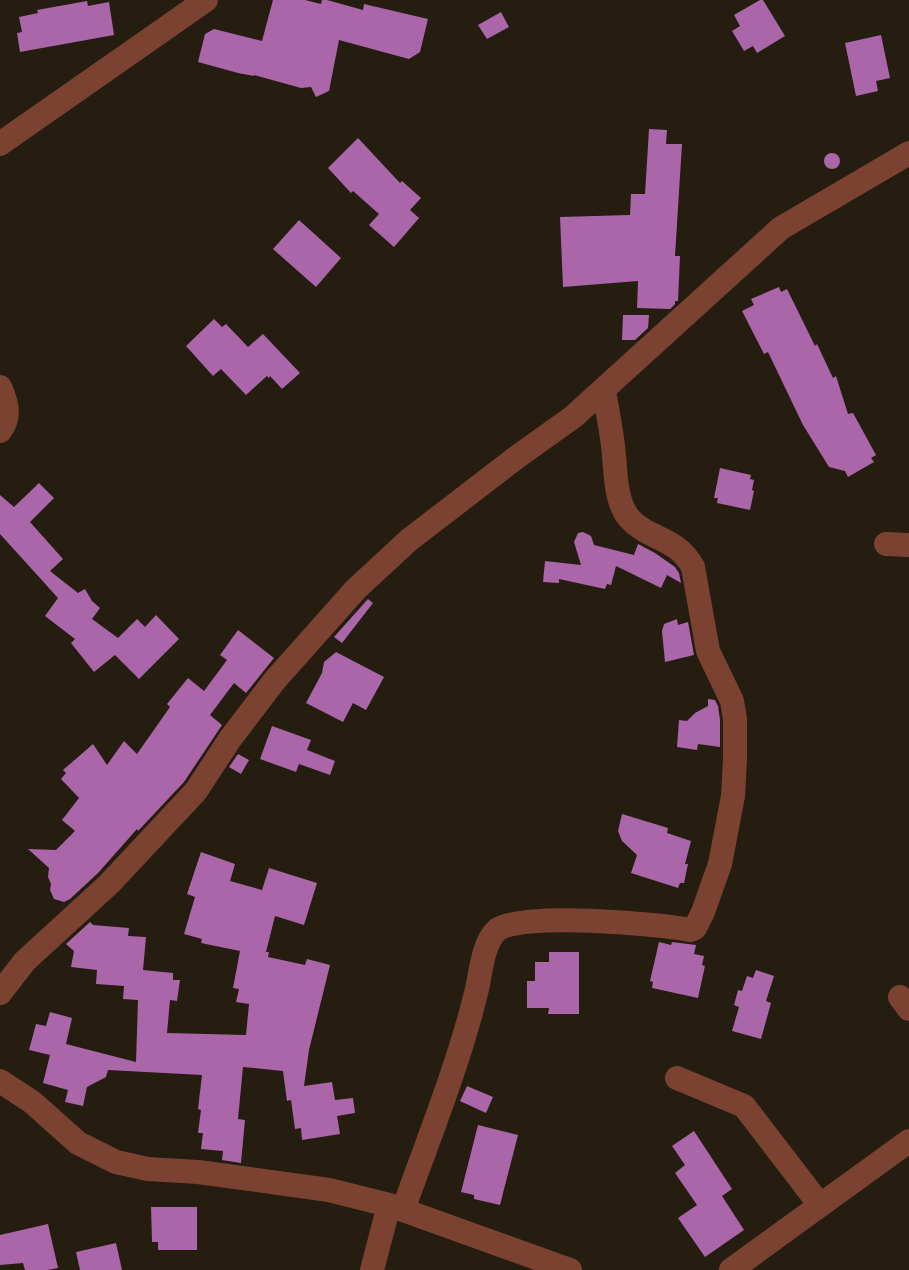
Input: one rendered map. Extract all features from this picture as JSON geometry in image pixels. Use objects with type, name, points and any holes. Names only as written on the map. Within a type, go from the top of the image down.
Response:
[{"type":"street","points":[[0,144],[206,0]]},
{"type":"street","points":[[0,993],[25,961],[109,884],[196,791],[230,739],[275,680],[356,589],[409,540],[604,391],[781,228],[909,153]]},
{"type":"street","points":[[0,387],[7,401],[7,422],[0,431]]},
{"type":"street","points":[[372,1270],[448,1085],[486,949],[497,929],[522,921],[549,921],[651,924],[690,930],[695,928],[703,912],[720,864],[735,771],[732,701],[708,651],[694,574],[688,559],[678,547],[630,520],[623,508],[604,391]]},
{"type":"street","points":[[677,1078],[744,1106],[820,1205]]},
{"type":"street","points":[[0,1081],[32,1102],[78,1143],[116,1162],[148,1169],[198,1172],[329,1190],[396,1208],[570,1270]]},
{"type":"street","points":[[731,1270],[909,1141]]},
{"type":"building","points":[[273,0],[305,0],[321,4],[322,0],[327,0],[363,10],[364,4],[428,19],[420,52],[409,59],[339,40],[329,91],[316,97],[311,87],[301,88],[198,62],[205,34],[214,29],[262,41]]},
{"type":"building","points":[[763,0],[785,36],[757,53],[753,46],[744,51],[732,31],[740,26],[734,15]]},
{"type":"building","points":[[87,1],[88,6],[109,2],[114,35],[20,52],[17,33],[22,32],[19,17],[38,13],[37,10]]},
{"type":"building","points":[[501,12],[509,27],[487,39],[478,25]]},
{"type":"building","points":[[881,35],[890,78],[876,81],[878,91],[856,96],[845,43]]},
{"type":"building","points":[[649,129],[667,130],[666,144],[682,144],[675,256],[680,256],[678,301],[670,309],[637,308],[638,281],[563,287],[560,217],[630,215],[631,194],[645,194]]},
{"type":"building","points":[[358,138],[400,183],[402,181],[421,198],[410,210],[419,218],[394,247],[369,225],[379,214],[353,191],[351,193],[328,168]]},
{"type":"building","points":[[829,153],[835,153],[840,161],[838,167],[829,169],[824,164],[824,158]]},
{"type":"building","points":[[299,220],[341,258],[316,287],[273,249]]},
{"type":"building","points":[[779,287],[781,292],[787,289],[833,378],[836,376],[848,414],[853,413],[876,455],[871,458],[874,462],[848,477],[845,471],[829,467],[803,425],[768,352],[764,354],[742,311],[754,305],[751,299]]},
{"type":"building","points":[[623,315],[649,315],[648,328],[635,340],[622,340]]},
{"type":"building","points":[[214,319],[222,327],[226,324],[248,347],[263,334],[300,373],[282,389],[267,376],[246,395],[221,369],[213,376],[186,346]]},
{"type":"building","points":[[720,468],[751,475],[754,491],[750,510],[717,503],[718,498],[714,498]]},
{"type":"building","points":[[39,483],[54,498],[30,522],[63,559],[50,571],[78,593],[85,589],[100,608],[92,619],[118,638],[137,619],[145,627],[156,615],[179,639],[139,679],[115,655],[94,672],[71,643],[75,639],[45,616],[58,598],[0,534],[0,495],[14,507]]},
{"type":"building","points":[[578,533],[591,536],[594,545],[634,555],[638,544],[675,567],[681,583],[667,575],[661,588],[616,566],[611,585],[607,584],[605,589],[559,579],[559,583],[543,582],[545,561],[581,565],[574,542]]},
{"type":"building","points":[[368,599],[373,603],[342,643],[334,637]]},
{"type":"building","points":[[677,619],[678,625],[688,622],[694,655],[665,662],[662,631],[664,624]]},
{"type":"building","points":[[238,630],[274,658],[246,693],[234,683],[210,715],[222,725],[184,782],[70,899],[64,902],[54,899],[50,890],[49,868],[28,849],[56,850],[75,831],[62,820],[79,798],[61,779],[66,773],[63,770],[93,744],[107,765],[124,741],[137,754],[170,707],[167,704],[188,678],[204,691],[227,660],[220,655]]},
{"type":"building","points":[[336,652],[384,677],[366,710],[353,703],[343,722],[306,703],[322,673],[324,662]]},
{"type":"building","points":[[708,699],[715,700],[718,706],[720,747],[698,744],[697,750],[677,747],[679,720],[687,721],[708,706]]},
{"type":"building","points":[[272,726],[311,740],[307,750],[335,761],[330,775],[299,764],[296,772],[260,759]]},
{"type":"building","points":[[238,754],[249,760],[241,774],[229,767]]},
{"type":"building","points":[[622,814],[668,828],[667,833],[691,841],[684,883],[680,883],[678,888],[631,873],[637,855],[622,841],[618,831]]},
{"type":"building","points":[[201,852],[235,864],[230,881],[262,890],[269,868],[317,883],[304,925],[275,916],[266,952],[269,952],[268,957],[305,965],[307,959],[330,965],[309,1050],[304,1086],[332,1082],[335,1100],[353,1098],[355,1113],[337,1116],[340,1134],[302,1140],[301,1128],[295,1129],[291,1100],[287,1101],[283,1071],[243,1067],[238,1119],[245,1120],[241,1163],[222,1160],[223,1151],[201,1149],[203,1133],[198,1133],[201,1110],[198,1109],[202,1075],[108,1070],[106,1077],[87,1087],[83,1106],[65,1102],[68,1090],[43,1083],[50,1055],[29,1050],[36,1024],[46,1026],[50,1012],[72,1018],[66,1044],[136,1062],[138,1000],[123,999],[124,986],[96,984],[97,970],[71,967],[74,951],[66,944],[90,922],[93,925],[129,928],[128,936],[146,937],[143,970],[173,973],[173,980],[180,980],[177,1001],[170,1000],[167,1033],[246,1035],[249,1004],[236,1002],[239,989],[233,988],[240,951],[201,943],[202,939],[184,934],[195,897],[187,894]]},
{"type":"building","points":[[659,942],[696,945],[694,954],[704,956],[702,965],[705,966],[698,998],[652,988],[653,982],[650,981]]},
{"type":"building","points":[[549,952],[579,952],[579,1014],[548,1014],[549,1008],[527,1008],[527,981],[535,981],[535,962],[549,962]]},
{"type":"building","points":[[756,970],[774,976],[766,1001],[771,1003],[761,1039],[732,1031],[739,1007],[734,1005],[738,990],[742,991],[747,976],[753,978]]},
{"type":"building","points":[[467,1086],[493,1097],[486,1113],[460,1101]]},
{"type":"building","points":[[478,1125],[518,1135],[500,1205],[474,1199],[474,1195],[461,1192]]},
{"type":"building","points":[[694,1131],[732,1189],[722,1196],[744,1230],[705,1257],[678,1218],[697,1205],[675,1173],[685,1165],[672,1146]]},
{"type":"building","points":[[151,1207],[197,1207],[197,1250],[158,1250],[158,1242],[152,1242]]},
{"type":"building","points":[[48,1224],[58,1268],[25,1270],[23,1263],[0,1265],[0,1235]]},
{"type":"building","points":[[116,1243],[122,1270],[80,1270],[76,1252]]}]
